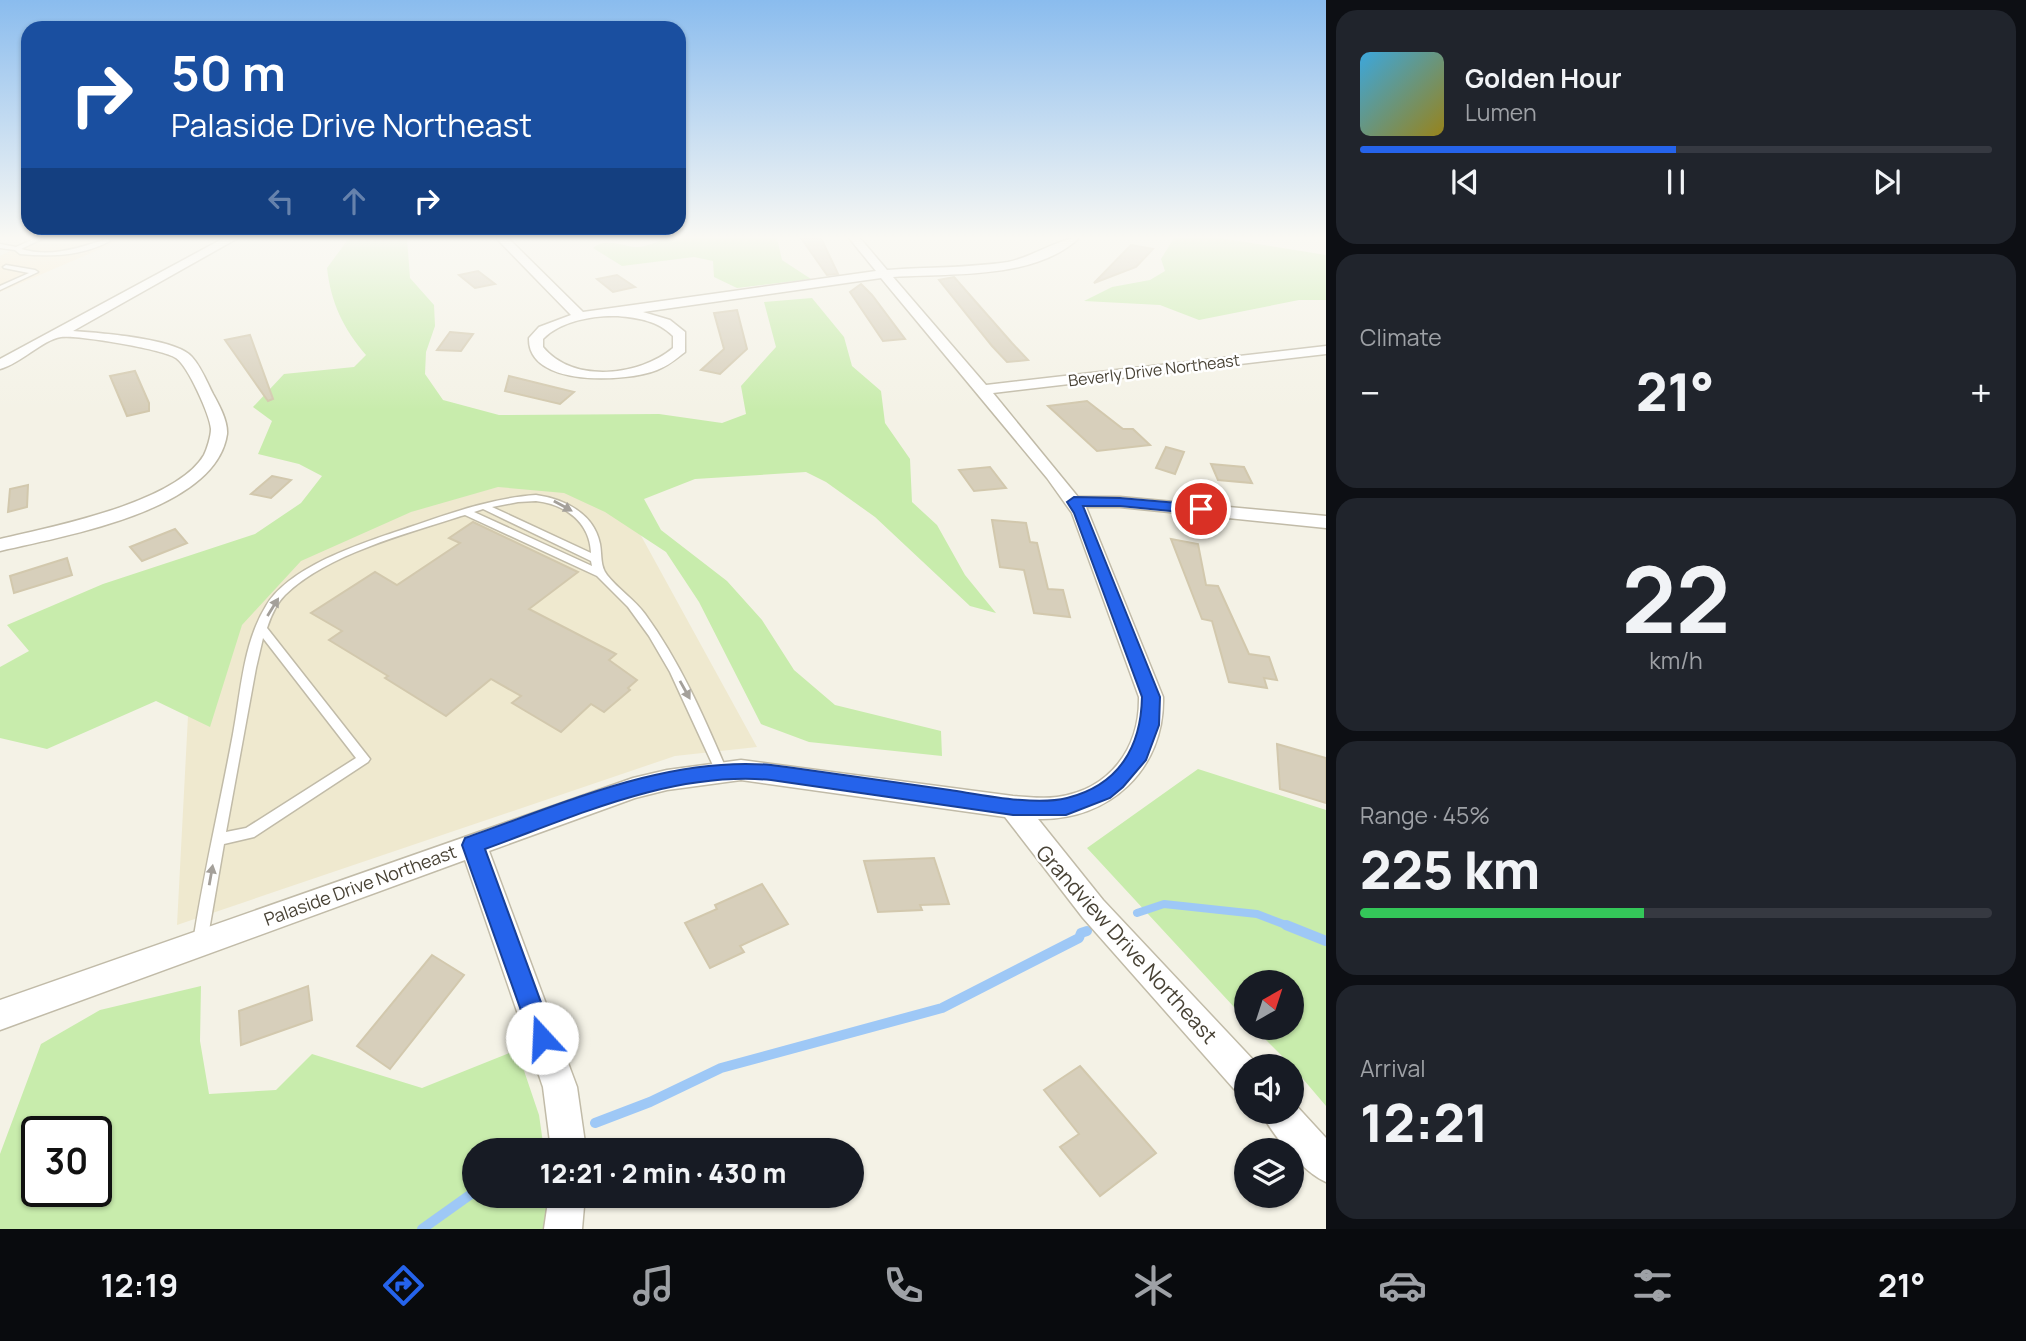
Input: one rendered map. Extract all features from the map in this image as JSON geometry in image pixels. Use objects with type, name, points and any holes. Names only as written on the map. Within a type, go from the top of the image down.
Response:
[{"type":"street","points":[[0,365],[127,295]]},
{"type":"street","points":[[559,295],[579,315]]},
{"type":"street","points":[[624,312],[653,318],[674,328],[682,342],[680,349],[664,363],[618,374],[582,373],[546,360],[536,345],[541,333],[556,323],[579,315],[624,312],[728,295]]},
{"type":"street","name":"Palaside Drive Northeast","points":[[0,1015],[633,788],[667,779],[721,771],[771,772],[1013,807],[1066,807],[1103,792],[1117,782],[1140,755],[1150,725],[1151,697],[1081,513],[901,295]]},
{"type":"street","points":[[0,545],[109,517],[142,505],[172,491],[196,474],[217,445],[219,430],[214,414],[186,358],[181,354],[160,347],[58,333]]},
{"type":"street","name":"Beverly Drive Northeast","points":[[982,390],[1326,350]]},
{"type":"street","points":[[1074,502],[1120,502],[1326,522]]},
{"type":"street","name":"Grandview Drive Northeast","points":[[1013,807],[1035,839],[1093,909],[1234,1064]]},
{"type":"street","points":[[473,845],[559,1087],[567,1138]]},
{"type":"street","points":[[1290,1124],[1326,1164]]},
{"type":"street","points":[[563,1229],[565,1208]]},
{"type":"lane","points":[[200,942],[254,649],[272,604],[296,582],[330,562],[383,538],[523,498],[555,501],[569,508],[592,533],[601,574]]},
{"type":"lane","points":[[485,507],[596,559]]},
{"type":"lane","points":[[467,513],[601,574],[639,613],[662,648],[694,707],[721,771]]},
{"type":"lane","points":[[217,840],[249,833],[364,759],[262,629]]},
{"type":"shaded area","points":[[506,475],[622,501],[757,747],[675,756],[177,925],[191,659],[265,568]]},
{"type":"green space","points":[[333,295],[425,295],[434,305],[435,326],[426,352],[425,374],[443,400],[499,415],[659,414],[722,423],[746,414],[741,386],[776,347],[764,302],[812,298],[844,337],[852,366],[881,391],[885,423],[910,459],[912,502],[937,525],[965,575],[996,613],[970,606],[875,517],[826,482],[806,472],[695,479],[644,499],[661,530],[727,581],[762,620],[794,670],[835,705],[941,731],[942,756],[809,742],[761,724],[699,602],[666,552],[605,512],[564,493],[498,487],[411,512],[301,561],[242,625],[210,727],[156,701],[47,749],[0,738],[0,667],[29,651],[7,625],[103,584],[255,534],[301,503],[322,476],[299,464],[258,454],[272,421],[253,407],[284,374],[354,367],[366,355],[339,314]]},
{"type":"green space","points":[[1095,295],[1326,295],[1326,300],[1299,300],[1199,320],[1160,305],[1084,301]]},
{"type":"green space","points":[[1198,769],[1326,810],[1326,1106],[1304,1080],[1304,1054],[1280,1054],[1266,1040],[1304,1040],[1304,970],[1234,970],[1234,1007],[1087,848]]},
{"type":"green space","points":[[201,986],[200,1041],[209,1094],[276,1090],[312,1054],[422,1088],[517,1050],[539,1115],[542,1138],[462,1138],[462,1208],[549,1208],[545,1229],[0,1229],[0,1154],[41,1044],[100,1010]]},
{"type":"building","points":[[852,295],[872,295],[905,339],[883,341]]},
{"type":"building","points":[[951,295],[970,295],[1028,360],[1007,362]]},
{"type":"building","points":[[737,310],[747,349],[720,374],[701,370],[724,349],[714,313]]},
{"type":"building","points":[[450,332],[473,334],[461,351],[437,350]]},
{"type":"building","points":[[250,335],[273,399],[268,401],[225,340]]},
{"type":"building","points":[[135,371],[149,403],[149,411],[127,416],[110,376]]},
{"type":"building","points":[[509,376],[574,392],[560,404],[505,391]]},
{"type":"building","points":[[1087,401],[1123,429],[1133,429],[1150,445],[1097,451],[1048,406]]},
{"type":"building","points":[[1166,447],[1184,452],[1175,474],[1156,468]]},
{"type":"building","points":[[1211,464],[1244,467],[1252,483],[1218,480]]},
{"type":"building","points":[[990,467],[1006,488],[974,491],[959,470]]},
{"type":"building","points":[[272,476],[291,480],[271,498],[251,494]]},
{"type":"building","points":[[28,485],[27,507],[8,512],[10,489]]},
{"type":"building","points":[[992,520],[1026,523],[1030,542],[1037,543],[1048,589],[1063,590],[1070,617],[1034,613],[1024,570],[1000,567]]},
{"type":"building","points":[[473,522],[578,572],[529,609],[616,654],[609,660],[637,680],[628,688],[630,690],[604,712],[591,704],[561,732],[512,703],[521,696],[491,679],[446,716],[329,640],[342,631],[311,613],[375,572],[397,585],[460,543],[449,538]]},
{"type":"building","points":[[175,529],[187,543],[142,561],[130,547]]},
{"type":"building","points":[[1171,539],[1198,544],[1206,585],[1218,586],[1249,654],[1269,657],[1277,680],[1264,678],[1267,688],[1229,682],[1212,621],[1202,619]]},
{"type":"building","points":[[67,558],[72,575],[14,593],[10,576]]},
{"type":"building","points":[[1277,744],[1326,758],[1326,803],[1280,789]]},
{"type":"building","points":[[934,858],[949,904],[920,905],[922,910],[878,912],[864,861]]},
{"type":"building","points":[[762,884],[788,924],[740,946],[744,952],[710,968],[685,923],[717,909],[715,905]]},
{"type":"building","points":[[432,955],[464,975],[390,1069],[357,1046]]},
{"type":"building","points":[[308,986],[312,1020],[241,1045],[239,1011]]},
{"type":"building","points":[[1080,1066],[1156,1153],[1100,1196],[1060,1147],[1079,1134],[1044,1090]]},
{"type":"waterway","points":[[1137,913],[1164,904],[1257,914],[1291,927]]},
{"type":"waterway","points":[[1286,925],[1291,927]]},
{"type":"waterway","points":[[1291,927],[1326,941]]},
{"type":"waterway","points":[[595,1123],[650,1102],[721,1068],[942,1008],[1079,938],[1081,933],[1087,931]]},
{"type":"waterway","points":[[422,1229],[462,1201]]},
{"type":"route","points":[[542,1038],[473,845],[633,788],[712,772],[771,772],[1013,807],[1066,807],[1103,792],[1117,782],[1140,755],[1150,725],[1151,697],[1081,513],[1074,502],[1093,500],[1201,509]]}]
